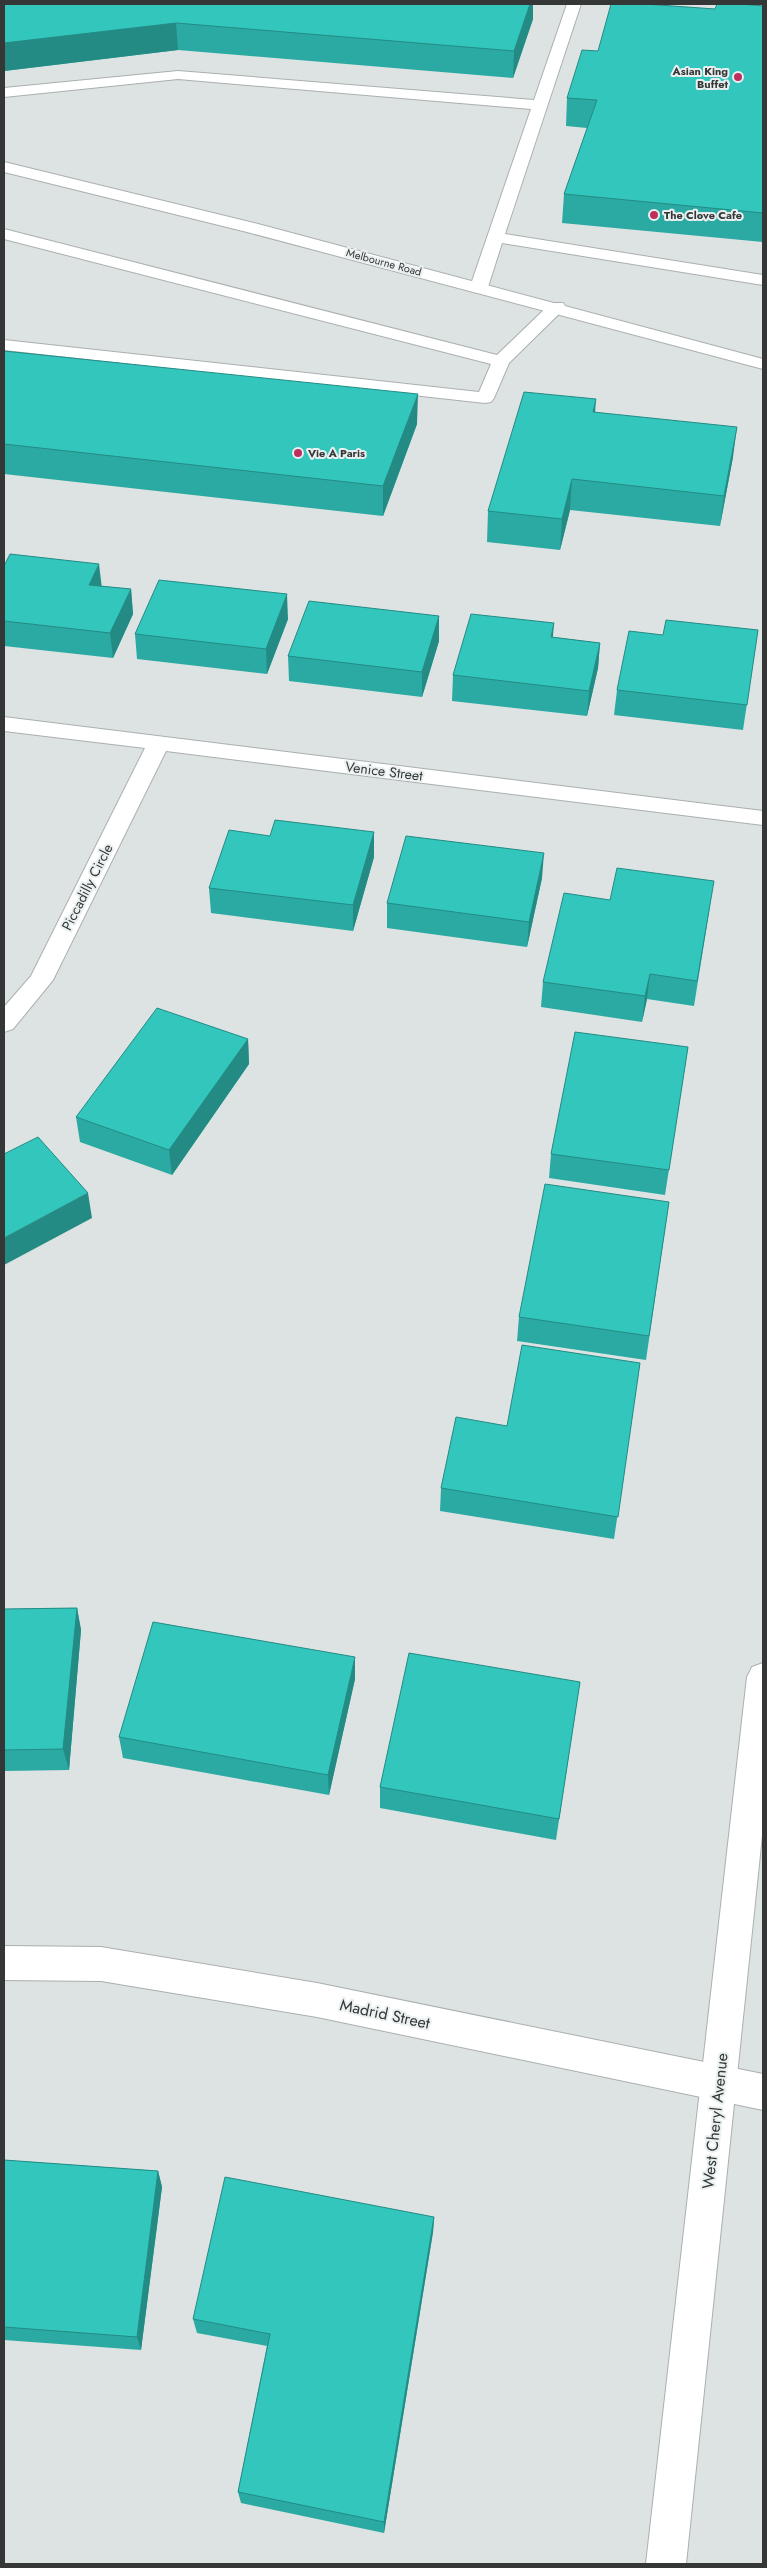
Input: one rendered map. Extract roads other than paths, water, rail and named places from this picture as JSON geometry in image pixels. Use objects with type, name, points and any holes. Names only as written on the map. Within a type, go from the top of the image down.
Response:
[{"type":"street","points":[[479,287],[574,4]]},
{"type":"street","points":[[4,93],[178,75],[540,105]]},
{"type":"street","name":"Melbourne Road","points":[[4,167],[252,228],[557,307],[763,364]]},
{"type":"street","points":[[4,234],[501,361]]},
{"type":"street","points":[[495,237],[763,280]]},
{"type":"street","points":[[4,345],[485,398],[501,361],[557,307]]},
{"type":"street","name":"Venice Street","points":[[4,724],[763,818]]},
{"type":"street","name":"Piccadilly Circle","points":[[4,1023],[41,980],[159,743]]},
{"type":"street","name":"West Cheryl Avenue","points":[[666,2564],[763,1677]]},
{"type":"street","name":"Madrid Street","points":[[4,1963],[101,1964],[317,2000],[763,2092]]},
{"type":"place","name":"Asian King Buffet","points":[[738,77]]},
{"type":"place","name":"The Clove Cafe","points":[[654,215]]},
{"type":"place","name":"Vie A Paris","points":[[298,453]]}]
